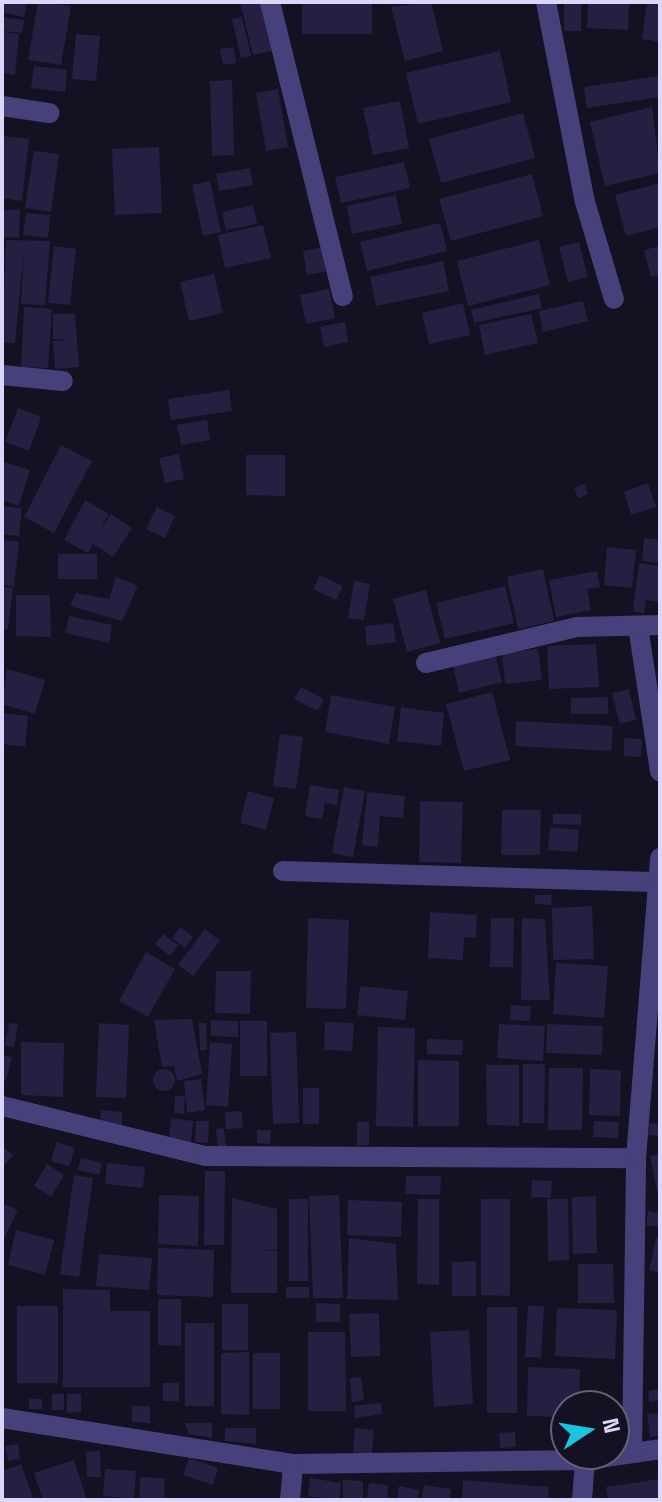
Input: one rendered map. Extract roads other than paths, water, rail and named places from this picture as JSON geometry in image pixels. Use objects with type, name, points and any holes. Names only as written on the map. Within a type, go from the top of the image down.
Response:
[{"type":"street","points":[[270,2],[343,296]]},
{"type":"street","points":[[546,2],[585,202],[614,299]]},
{"type":"street","points":[[2,106],[49,113]]},
{"type":"street","points":[[2,375],[63,381]]},
{"type":"street","points":[[426,663],[577,627],[660,625]]},
{"type":"street","points":[[638,626],[660,771]]},
{"type":"street","points":[[660,858],[654,882],[636,1158],[632,1452],[660,1449]]},
{"type":"street","points":[[283,871],[654,882]]},
{"type":"street","points":[[2,1106],[205,1156],[636,1158]]},
{"type":"street","points":[[2,1418],[293,1464],[550,1460]]},
{"type":"street","points":[[290,1500],[293,1464]]},
{"type":"street","points":[[582,1500],[584,1470]]}]
